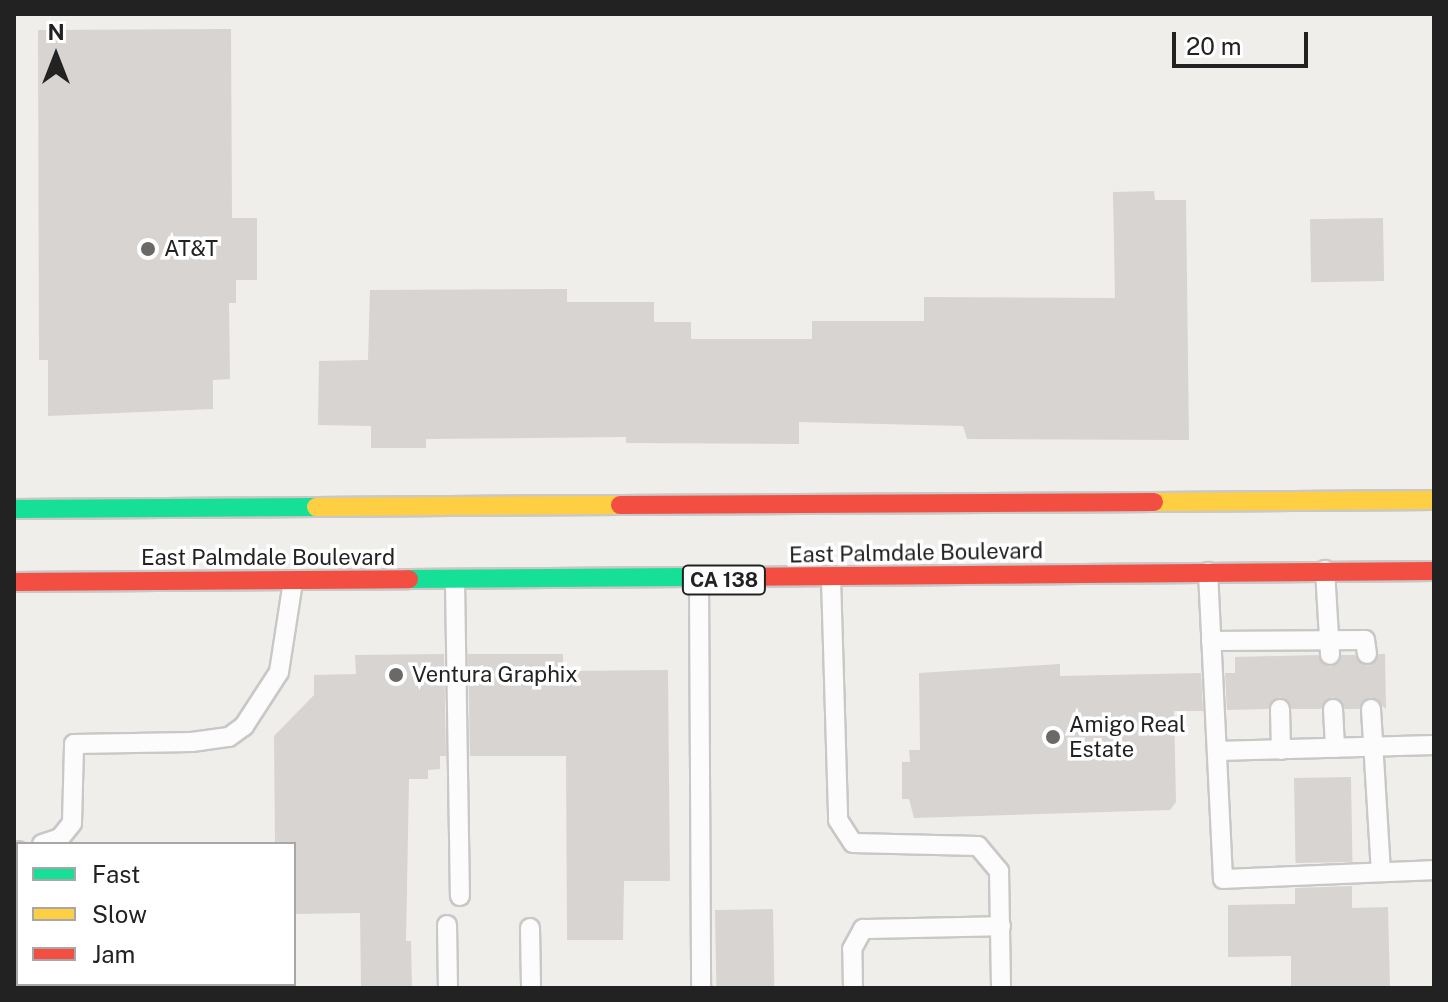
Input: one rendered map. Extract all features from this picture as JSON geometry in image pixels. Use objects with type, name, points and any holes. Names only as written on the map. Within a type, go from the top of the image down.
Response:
[{"type":"highway","points":[[14,509],[1434,500]]},
{"type":"highway","name":"East Palmdale Boulevard","points":[[14,582],[699,580],[1434,571]]},
{"type":"lane","points":[[1325,570],[1329,648]]},
{"type":"lane","points":[[1208,572],[1223,879],[1434,870]]},
{"type":"lane","points":[[831,578],[838,820],[853,843],[978,846],[999,871],[1001,988]]},
{"type":"lane","points":[[699,580],[701,988]]},
{"type":"lane","points":[[455,581],[460,896]]},
{"type":"lane","points":[[48,842],[60,838],[72,823],[74,744],[192,742],[229,737],[244,726],[279,672],[293,582]]},
{"type":"lane","points":[[1211,641],[1277,648],[1329,648],[1365,640],[1367,654]]},
{"type":"lane","points":[[1280,709],[1281,750]]},
{"type":"lane","points":[[1333,709],[1335,748]]},
{"type":"lane","points":[[1371,709],[1381,871]]},
{"type":"lane","points":[[1217,751],[1434,745]]},
{"type":"lane","points":[[447,925],[448,988]]},
{"type":"lane","points":[[853,988],[852,949],[863,929],[1001,926]]},
{"type":"lane","points":[[530,928],[531,988]]},
{"type":"building","name":"AT&T","points":[[231,29],[232,218],[257,218],[257,280],[236,280],[236,303],[229,303],[230,379],[213,380],[213,409],[48,416],[48,360],[39,360],[38,30]]},
{"type":"building","points":[[1154,191],[1155,200],[1186,200],[1189,440],[967,439],[963,426],[799,422],[799,444],[626,443],[626,437],[426,439],[426,448],[371,448],[371,426],[318,425],[319,361],[368,360],[370,290],[567,289],[567,302],[654,302],[654,322],[691,322],[691,339],[812,339],[812,321],[924,321],[924,297],[1115,298],[1113,192]]},
{"type":"building","points":[[1383,218],[1384,281],[1311,282],[1310,219]]},
{"type":"building","points":[[444,654],[446,756],[440,756],[440,769],[428,770],[428,779],[409,779],[406,941],[411,941],[412,988],[361,988],[360,913],[296,914],[296,842],[275,842],[274,736],[314,695],[314,675],[356,674],[355,655]]},
{"type":"building","points":[[468,654],[563,654],[563,671],[668,670],[670,881],[624,881],[623,940],[567,940],[566,756],[470,756]]},
{"type":"building","points":[[1379,654],[1385,654],[1386,709],[1371,697],[1359,709],[1345,709],[1333,697],[1321,709],[1292,709],[1280,697],[1268,709],[1227,710],[1225,673],[1235,673],[1235,657],[1318,655],[1330,667],[1342,655],[1355,655],[1368,666]]},
{"type":"building","points":[[1060,664],[1060,676],[1201,673],[1203,711],[1174,711],[1176,802],[1170,810],[914,818],[909,799],[902,799],[902,762],[910,762],[909,750],[920,750],[919,673]]},
{"type":"building","points":[[1351,777],[1352,862],[1295,863],[1294,778]]},
{"type":"building","points":[[1352,886],[1352,908],[1388,907],[1390,988],[1291,988],[1291,956],[1228,957],[1228,905],[1295,904],[1295,888]]},
{"type":"building","points":[[773,909],[774,988],[716,988],[715,910]]},
{"type":"traffic: fast","points":[[14,509],[316,507]]},
{"type":"traffic: fast","points":[[409,579],[721,577]]},
{"type":"traffic: slow","points":[[1154,502],[1434,500]]},
{"type":"traffic: slow","points":[[316,507],[620,505]]},
{"type":"traffic: jam","points":[[620,505],[1154,502]]},
{"type":"traffic: jam","points":[[721,577],[1434,571]]},
{"type":"traffic: jam","points":[[14,582],[409,579]]},
{"type":"place","name":"AT&T","points":[[148,249]]},
{"type":"place","name":"Ventura Graphix","points":[[396,675]]},
{"type":"place","name":"Amigo Real Estate","points":[[1053,737]]}]
